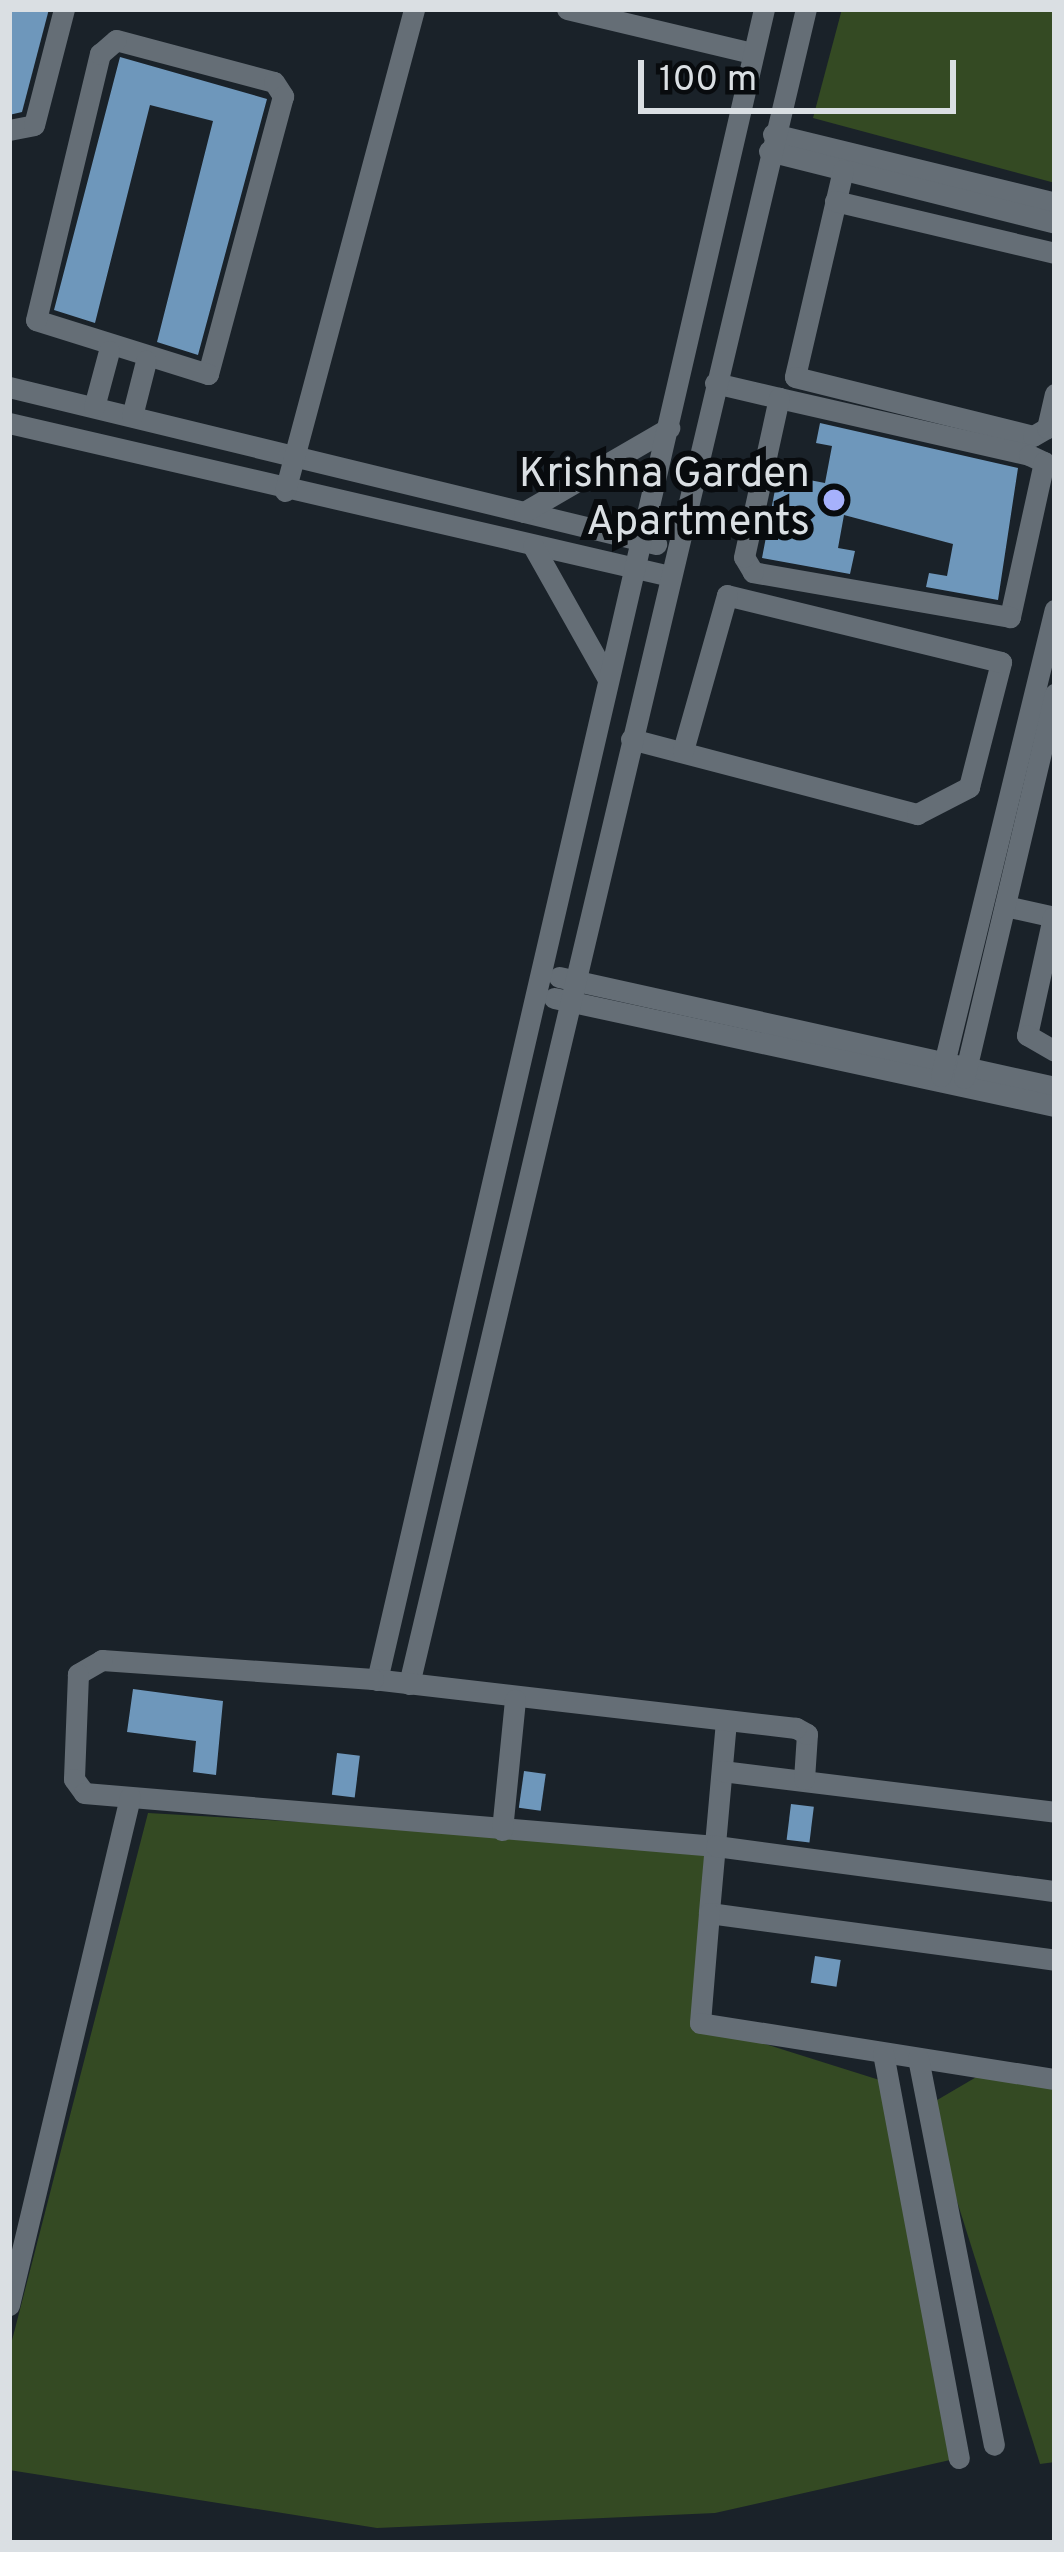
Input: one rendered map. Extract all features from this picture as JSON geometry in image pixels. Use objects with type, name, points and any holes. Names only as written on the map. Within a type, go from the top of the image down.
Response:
[{"type":"street","points":[[9,130],[34,125],[64,9]]},
{"type":"street","points":[[285,491],[414,9]]},
{"type":"street","points":[[567,9],[752,53]]},
{"type":"street","points":[[377,1680],[764,9]]},
{"type":"street","points":[[409,1684],[567,990],[632,739],[806,9]]},
{"type":"street","points":[[116,40],[274,82],[283,96],[215,368],[146,362],[36,320],[100,54],[116,40]]},
{"type":"street","points":[[771,143],[843,170],[1055,223]]},
{"type":"street","points":[[771,143],[1055,203]]},
{"type":"street","points":[[843,170],[795,377],[1033,436],[1048,428],[1055,394]]},
{"type":"street","points":[[835,201],[1055,253]]},
{"type":"street","points":[[94,407],[109,350]]},
{"type":"street","points":[[132,416],[146,362]]},
{"type":"street","points":[[715,383],[778,398],[1050,464],[1005,621],[762,574],[744,557],[778,398]]},
{"type":"street","points":[[9,387],[676,549]]},
{"type":"street","points":[[9,423],[285,491],[670,576]]},
{"type":"street","points":[[524,512],[669,428]]},
{"type":"street","points":[[533,546],[608,679]]},
{"type":"street","points":[[632,739],[924,812],[969,788],[1000,662],[727,595],[683,751]]},
{"type":"street","points":[[953,1075],[1055,610]]},
{"type":"street","points":[[953,1075],[1005,906],[1055,694]]},
{"type":"street","points":[[1005,906],[1054,917],[1027,1035],[1055,1052]]},
{"type":"street","points":[[538,984],[953,1075],[1055,1106]]},
{"type":"street","points":[[953,1075],[1055,1087]]},
{"type":"street","points":[[804,1779],[802,1730],[726,1721],[514,1700],[377,1680],[92,1663],[76,1693],[76,1789],[716,1846],[1055,1891]]},
{"type":"street","points":[[502,1830],[514,1700]]},
{"type":"street","points":[[726,1721],[700,2023],[1055,2079]]},
{"type":"street","points":[[722,1771],[1055,1812]]},
{"type":"street","points":[[9,2305],[130,1797]]},
{"type":"street","points":[[709,1913],[1055,1960]]},
{"type":"street","points":[[883,2053],[959,2458]]},
{"type":"street","points":[[918,2058],[994,2445]]},
{"type":"green space","points":[[842,9],[1055,9],[1055,183],[813,118]]},
{"type":"green space","points":[[148,1813],[716,1846],[708,2026],[889,2083],[959,2458],[715,2513],[377,2528],[9,2470],[9,2352]]},
{"type":"green space","points":[[990,2069],[1055,2079],[1055,2462],[1040,2464],[927,2106]]},
{"type":"building","points":[[9,9],[49,9],[22,112],[9,115]]},
{"type":"building","points":[[120,57],[267,99],[198,355],[157,342],[213,121],[150,105],[95,323],[54,310]]},
{"type":"building","points":[[820,423],[1018,468],[998,600],[926,587],[929,573],[947,576],[953,544],[844,515],[838,548],[855,551],[850,574],[762,558],[778,474],[825,483],[832,446],[816,443]]},
{"type":"building","points":[[133,1689],[223,1701],[216,1775],[193,1772],[196,1741],[127,1732]]},
{"type":"building","points":[[337,1753],[360,1756],[355,1797],[332,1795]]},
{"type":"building","points":[[524,1771],[546,1774],[541,1811],[519,1808]]},
{"type":"building","points":[[791,1804],[814,1807],[809,1843],[787,1840]]},
{"type":"building","points":[[815,1956],[841,1960],[836,1987],[811,1983]]},
{"type":"place","name":"Krishna Garden Apartments","points":[[834,500]]}]
